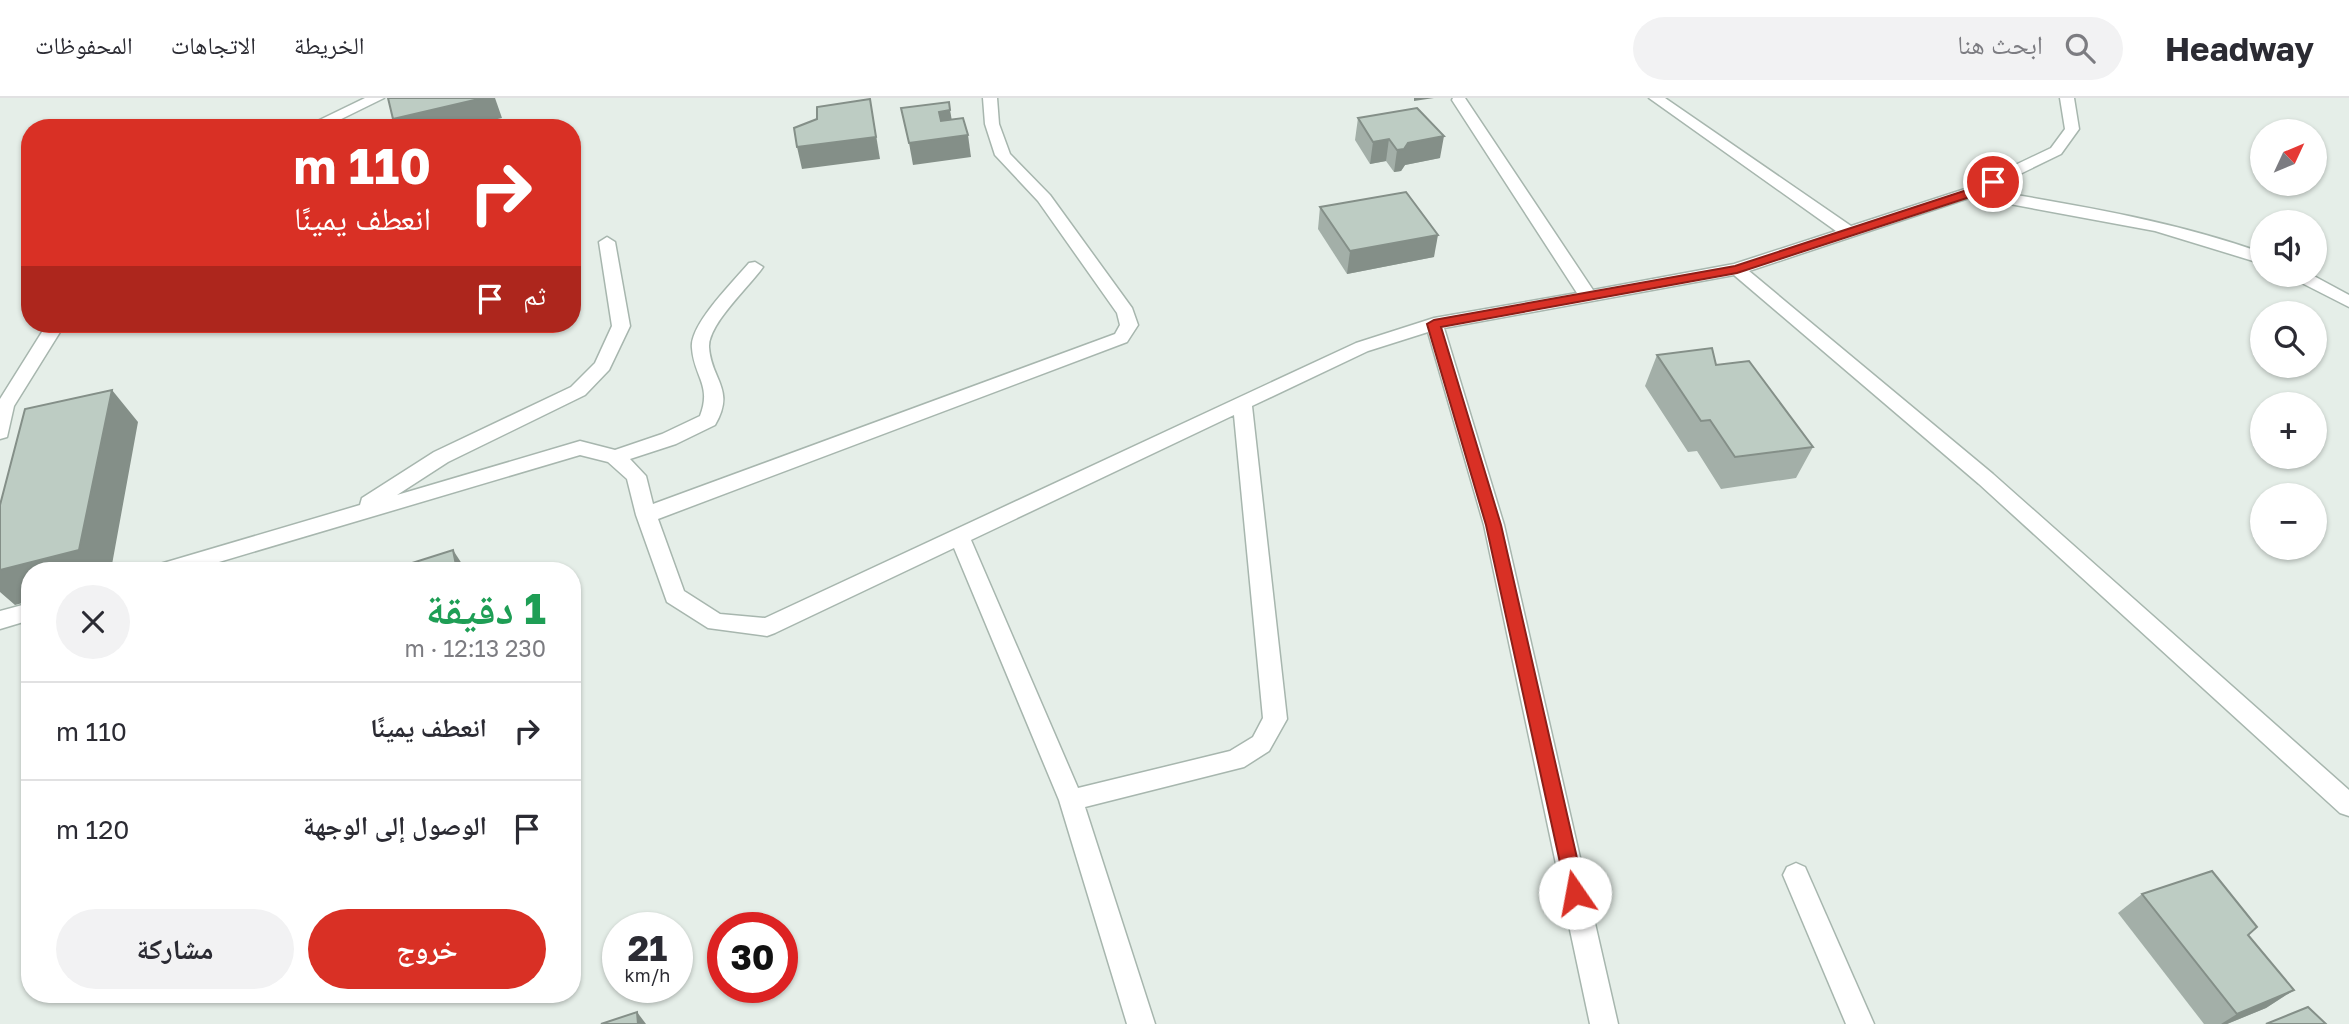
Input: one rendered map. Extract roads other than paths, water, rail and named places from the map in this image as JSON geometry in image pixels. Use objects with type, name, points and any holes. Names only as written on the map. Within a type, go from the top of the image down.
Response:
[{"type":"street","points":[[330,119],[377,98]]},
{"type":"street","points":[[646,515],[1121,338],[1129,325],[1126,312],[1044,198],[1003,155],[992,124],[990,98]]},
{"type":"street","points":[[1656,98],[1848,232]]},
{"type":"street","points":[[194,562],[580,448],[615,457],[636,476],[646,515],[675,597],[716,622],[767,627],[1362,347],[1434,324],[1737,269],[1971,192],[2056,151],[2072,130],[2067,98]]},
{"type":"street","points":[[1459,100],[1588,296]]},
{"type":"street","points":[[1971,192],[2163,227],[2250,254]]},
{"type":"street","points":[[347,517],[442,457],[578,391],[603,366],[621,326],[607,242]]},
{"type":"street","points":[[615,457],[669,439],[708,420],[716,399],[700,346],[709,323],[755,267]]},
{"type":"street","points":[[1737,269],[1986,479],[2349,805]]},
{"type":"street","points":[[2322,287],[2349,302]]},
{"type":"street","points":[[1434,324],[1494,525],[1604,1024]]},
{"type":"street","points":[[0,432],[5,406],[50,333]]},
{"type":"street","points":[[1071,800],[1236,760],[1261,744],[1275,719],[1241,403]]},
{"type":"street","points":[[960,537],[1071,800],[1141,1024]]},
{"type":"street","points":[[0,620],[21,614]]},
{"type":"street","points":[[1796,875],[1860,1024]]}]
